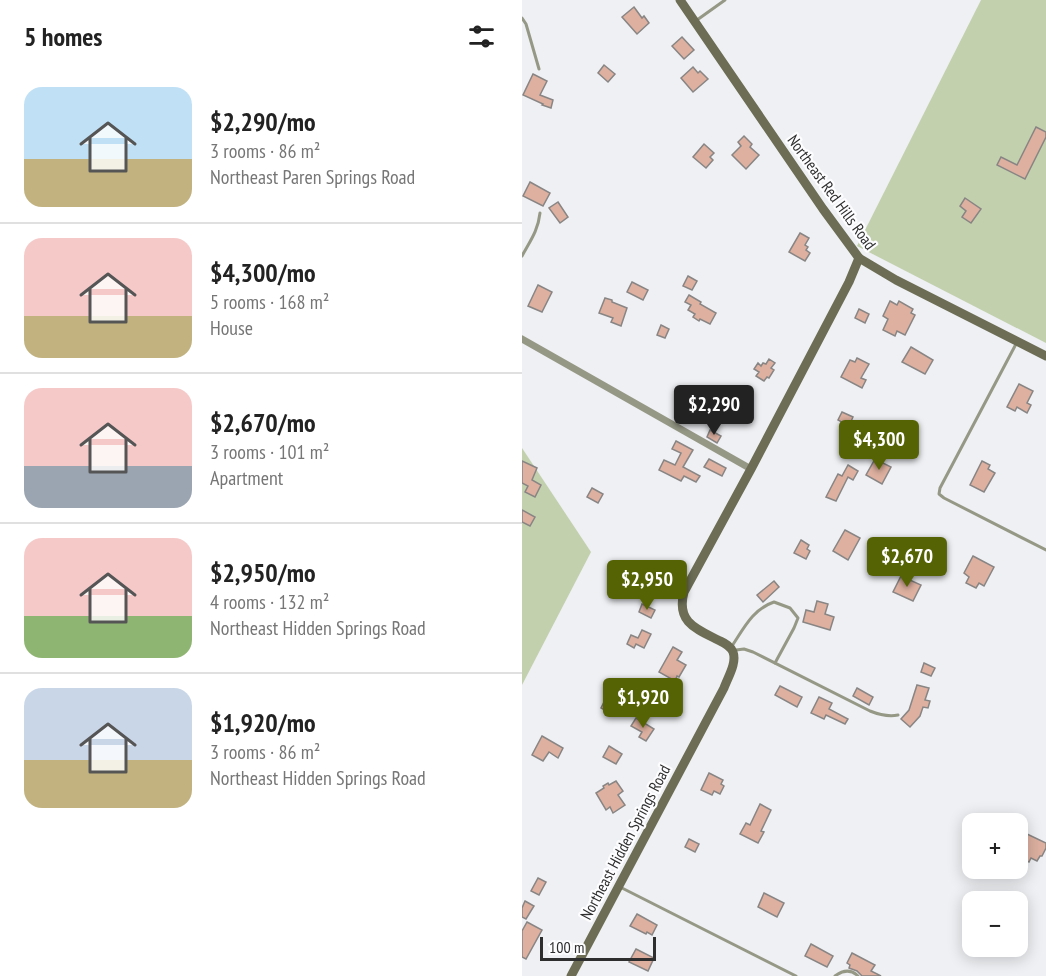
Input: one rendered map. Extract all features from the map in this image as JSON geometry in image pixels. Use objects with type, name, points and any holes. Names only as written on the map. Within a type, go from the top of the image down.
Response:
[{"type":"street","name":"Northeast Red Hills Road","points":[[680,0],[859,258],[896,280],[1046,356]]},
{"type":"street","points":[[732,649],[692,625],[682,612],[682,601],[687,585],[751,469],[849,282],[859,258]]},
{"type":"street","points":[[522,339],[751,469]]},
{"type":"street","name":"Northeast Hidden Springs Road","points":[[571,976],[724,688],[733,664],[732,649]]},
{"type":"lane","points":[[695,22],[725,0]]},
{"type":"lane","points":[[522,18],[526,24],[539,69]]},
{"type":"lane","points":[[522,256],[536,232],[540,213]]},
{"type":"lane","points":[[1017,341],[939,488],[939,494],[1046,550]]},
{"type":"lane","points":[[732,649],[755,612],[774,602],[790,608],[798,618],[775,663]]},
{"type":"lane","points":[[732,649],[753,652],[881,716],[898,716]]},
{"type":"lane","points":[[618,886],[796,976]]},
{"type":"lane","points":[[836,976],[841,971],[848,970],[858,976]]},
{"type":"green space","points":[[981,0],[1046,0],[1046,343],[857,246]]},
{"type":"green space","points":[[522,448],[591,552],[522,685]]},
{"type":"building","points":[[634,7],[649,23],[637,34],[622,17]]},
{"type":"building","points":[[682,37],[694,50],[684,59],[672,46]]},
{"type":"building","points":[[604,65],[615,74],[608,82],[598,73]]},
{"type":"building","points":[[693,67],[708,79],[693,92],[681,78]]},
{"type":"building","points":[[533,74],[547,81],[540,95],[553,100],[551,108],[523,95]]},
{"type":"building","points":[[1036,127],[1046,132],[1046,137],[1025,179],[997,165],[1001,157],[1017,165]]},
{"type":"building","points":[[744,136],[752,144],[750,147],[759,155],[746,169],[732,155],[741,146],[738,142]]},
{"type":"building","points":[[704,144],[714,153],[710,157],[713,160],[706,168],[693,157]]},
{"type":"building","points":[[530,182],[550,193],[543,206],[523,196]]},
{"type":"building","points":[[965,198],[981,209],[971,223],[962,217],[966,211],[960,206]]},
{"type":"building","points":[[558,202],[568,217],[560,223],[549,208]]},
{"type":"building","points":[[800,233],[809,238],[805,245],[808,247],[806,250],[810,253],[805,261],[789,252]]},
{"type":"building","points":[[688,276],[697,281],[692,290],[683,286]]},
{"type":"building","points":[[632,282],[648,290],[643,300],[627,292]]},
{"type":"building","points":[[538,285],[552,292],[542,312],[528,306]]},
{"type":"building","points":[[689,295],[716,313],[710,324],[693,317],[695,314],[688,310],[691,305],[685,302]]},
{"type":"building","points":[[605,298],[627,308],[621,326],[611,322],[613,318],[599,313]]},
{"type":"building","points":[[890,301],[897,305],[899,301],[913,309],[911,313],[915,315],[905,335],[897,331],[895,336],[883,330],[888,319],[883,316]]},
{"type":"building","points":[[859,309],[869,314],[865,323],[855,318]]},
{"type":"building","points":[[661,325],[669,329],[665,338],[657,335]]},
{"type":"building","points":[[911,347],[933,360],[925,374],[902,362]]},
{"type":"building","points":[[857,358],[869,364],[861,378],[866,380],[862,388],[841,377],[850,360],[855,362]]},
{"type":"building","points":[[769,359],[775,363],[771,368],[774,370],[764,381],[756,376],[759,372],[754,369],[758,363],[761,366]]},
{"type":"building","points":[[1019,384],[1033,391],[1027,403],[1031,405],[1027,413],[1017,407],[1015,411],[1007,407]]},
{"type":"building","points":[[842,412],[853,417],[849,426],[838,420]]},
{"type":"building","points":[[710,430],[721,436],[717,443],[707,437]]},
{"type":"building","points":[[676,441],[693,450],[683,467],[700,476],[696,482],[684,476],[681,481],[659,470],[664,460],[675,465],[681,453],[672,449]]},
{"type":"building","points":[[709,459],[726,468],[722,476],[704,467]]},
{"type":"building","points":[[875,459],[891,467],[882,484],[866,475]]},
{"type":"building","points":[[522,461],[537,468],[532,480],[541,485],[535,497],[525,492],[528,486],[522,483]]},
{"type":"building","points":[[982,461],[990,465],[988,469],[995,473],[984,492],[970,485]]},
{"type":"building","points":[[848,465],[858,471],[853,480],[848,477],[836,501],[826,497],[838,474],[842,476]]},
{"type":"building","points":[[592,488],[603,494],[598,503],[587,497]]},
{"type":"building","points":[[522,510],[535,517],[530,526],[522,522]]},
{"type":"building","points":[[845,530],[860,538],[848,560],[833,551]]},
{"type":"building","points":[[801,540],[809,545],[807,549],[810,551],[806,559],[794,553]]},
{"type":"building","points":[[973,556],[994,567],[984,586],[979,583],[976,588],[966,583],[969,577],[964,573]]},
{"type":"building","points":[[901,576],[921,585],[913,601],[893,592]]},
{"type":"building","points":[[774,581],[779,587],[763,602],[757,595]]},
{"type":"building","points":[[817,601],[828,604],[825,614],[834,617],[830,630],[803,622],[806,610],[814,612]]},
{"type":"building","points":[[642,604],[655,610],[651,618],[639,612]]},
{"type":"building","points":[[642,630],[651,634],[644,648],[636,644],[634,648],[627,644],[631,635],[638,638]]},
{"type":"building","points":[[673,647],[682,652],[677,660],[686,665],[675,681],[659,672]]},
{"type":"building","points":[[924,663],[935,668],[931,676],[921,672]]},
{"type":"building","points":[[917,685],[929,688],[925,700],[930,701],[928,708],[923,707],[920,716],[910,727],[901,719],[909,710]]},
{"type":"building","points":[[780,686],[802,697],[797,707],[775,695]]},
{"type":"building","points":[[857,688],[873,697],[869,705],[853,696]]},
{"type":"building","points":[[819,697],[832,703],[829,709],[848,719],[845,724],[826,715],[824,719],[811,713]]},
{"type":"building","points":[[606,698],[617,704],[612,714],[601,708]]},
{"type":"building","points":[[636,718],[654,729],[646,741],[639,737],[642,732],[631,726]]},
{"type":"building","points":[[542,736],[563,748],[558,758],[549,752],[543,761],[532,755]]},
{"type":"building","points":[[609,746],[622,754],[616,764],[603,757]]},
{"type":"building","points":[[709,773],[723,780],[721,784],[724,786],[720,794],[714,791],[712,795],[701,790]]},
{"type":"building","points":[[616,781],[623,791],[618,795],[625,805],[613,813],[610,807],[606,810],[596,793],[608,783],[609,785]]},
{"type":"building","points":[[760,804],[771,810],[758,843],[740,834],[746,823],[750,825]]},
{"type":"building","points":[[1028,834],[1046,843],[1042,856],[1037,861],[1031,858],[1029,862]]},
{"type":"building","points":[[689,839],[699,844],[695,852],[685,847]]},
{"type":"building","points":[[538,878],[546,882],[539,895],[531,891]]},
{"type":"building","points":[[764,893],[784,903],[777,917],[758,907]]},
{"type":"building","points":[[525,901],[534,906],[526,919],[522,917]]},
{"type":"building","points":[[637,914],[657,925],[652,935],[630,926]]},
{"type":"building","points":[[527,922],[542,930],[526,959],[522,957],[522,931]]},
{"type":"building","points":[[811,944],[833,956],[827,967],[805,956]]},
{"type":"building","points":[[636,949],[654,958],[648,971],[629,962]]},
{"type":"building","points":[[852,953],[875,965],[871,971],[881,976],[862,976],[849,968],[850,965],[847,963]]}]
